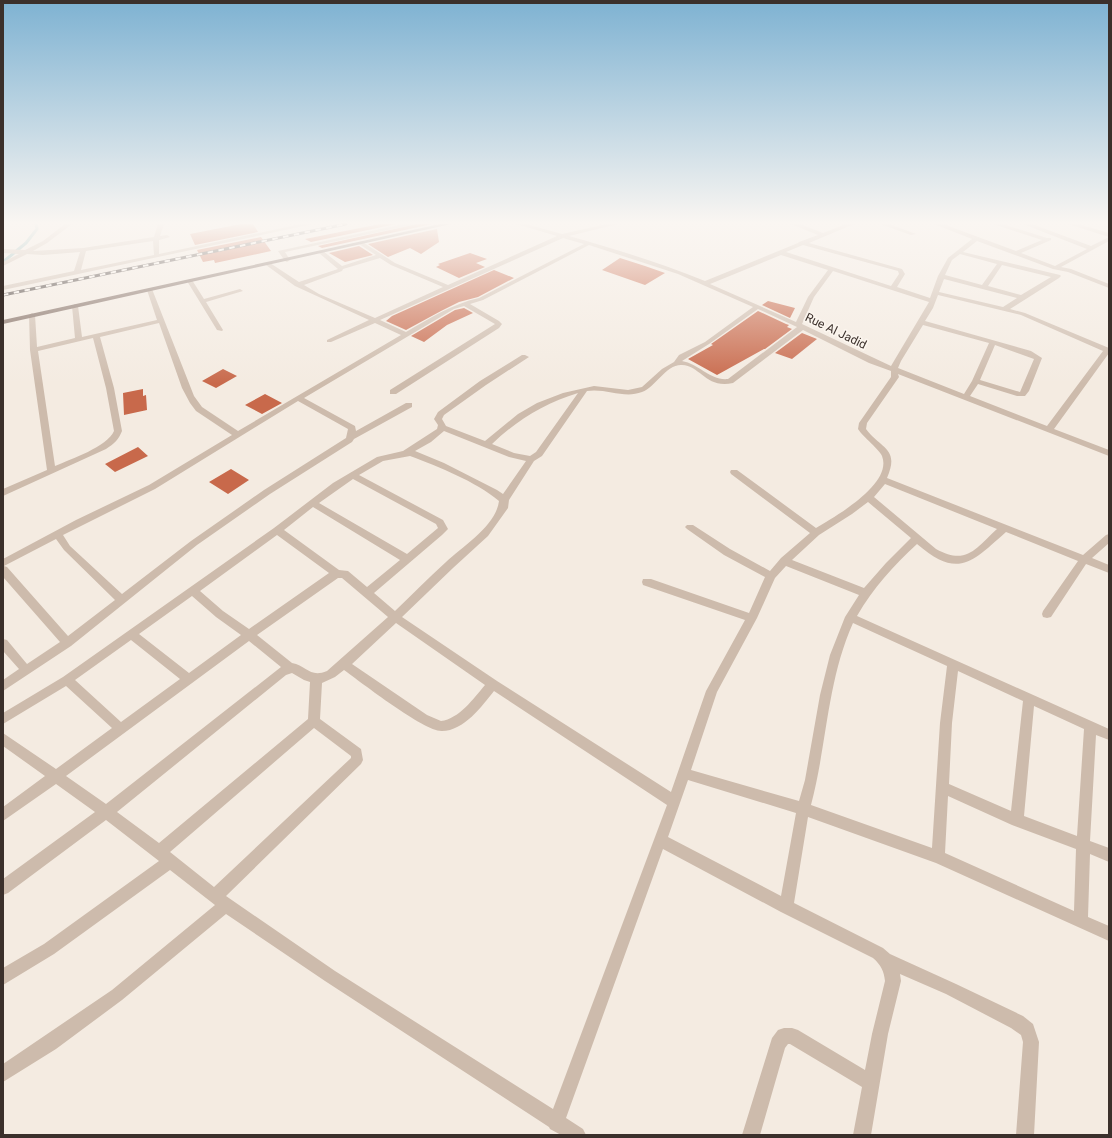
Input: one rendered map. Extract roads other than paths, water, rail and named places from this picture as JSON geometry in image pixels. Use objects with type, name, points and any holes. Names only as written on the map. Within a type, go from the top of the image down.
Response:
[{"type":"main road","points":[[3,322],[208,277]]},
{"type":"street","points":[[3,288],[53,277]]},
{"type":"street","points":[[287,277],[317,295],[406,334]]},
{"type":"street","points":[[297,284],[319,277]]},
{"type":"street","points":[[423,277],[446,287]]},
{"type":"street","points":[[329,341],[469,277]]},
{"type":"street","points":[[3,563],[152,487],[298,398],[406,334],[464,302],[481,299],[523,277]]},
{"type":"street","name":"Rue Al Jadid","points":[[690,277],[758,306],[858,355],[1109,453]]},
{"type":"street","points":[[706,283],[720,277]]},
{"type":"street","points":[[677,363],[691,365],[714,380],[723,382],[730,381],[800,326],[812,297],[826,277]]},
{"type":"street","points":[[860,277],[933,301]]},
{"type":"street","points":[[893,288],[900,277]]},
{"type":"street","points":[[556,1123],[674,802],[712,691],[752,618],[771,576],[784,561],[816,533],[849,512],[868,497],[876,490],[883,480],[882,479],[888,467],[888,457],[880,446],[866,436],[862,426],[894,377],[894,367],[933,301],[942,277]]},
{"type":"street","points":[[946,277],[1022,297]]},
{"type":"street","points":[[984,287],[991,277]]},
{"type":"street","points":[[1005,309],[1022,297],[1057,277]]},
{"type":"street","points":[[1087,277],[1109,286]]},
{"type":"street","points":[[190,281],[220,330]]},
{"type":"street","points":[[150,290],[160,321],[194,404],[203,412],[238,435]]},
{"type":"street","points":[[203,301],[240,291]]},
{"type":"street","points":[[936,293],[1005,309],[1034,318],[1108,350],[1049,429]]},
{"type":"street","points":[[393,392],[499,324],[464,302]]},
{"type":"street","points":[[75,306],[79,340]]},
{"type":"street","points":[[486,445],[506,426],[533,408],[573,392],[585,389],[601,388],[627,393],[637,392],[653,382],[667,368],[677,363],[682,357],[712,339],[758,306]]},
{"type":"street","points":[[32,315],[34,350],[51,470]]},
{"type":"street","points":[[34,350],[160,321]]},
{"type":"street","points":[[921,322],[993,342],[1028,353],[1038,358],[1026,391],[1022,394],[1017,394],[976,381]]},
{"type":"street","points":[[3,493],[103,447],[114,440],[118,431],[110,388],[96,336]]},
{"type":"street","points":[[966,397],[976,381],[993,342]]},
{"type":"street","points":[[526,357],[483,383],[441,414],[438,419],[442,427],[516,456],[531,459]]},
{"type":"street","points":[[193,590],[224,619],[265,646],[290,668],[300,671],[308,677],[316,679],[325,677],[344,664],[449,565],[485,534],[504,508],[504,500],[531,459],[540,454],[585,389]]},
{"type":"street","points":[[298,398],[352,428],[353,430],[351,437]]},
{"type":"street","points":[[3,686],[67,643],[194,543],[267,492],[349,440],[351,437],[409,404]]},
{"type":"street","points":[[3,719],[67,680],[278,530],[352,475],[380,459],[406,453],[428,440],[441,430],[442,427]]},
{"type":"street","points":[[406,453],[420,456],[441,465],[494,492],[504,500]]},
{"type":"street","points":[[734,472],[816,533]]},
{"type":"street","points":[[352,475],[440,522],[443,526],[443,529],[439,533],[367,593]]},
{"type":"street","points":[[883,480],[1109,569]]},
{"type":"street","points":[[868,497],[943,558],[955,562],[970,558],[1004,528]]},
{"type":"street","points":[[313,503],[407,559]]},
{"type":"street","points":[[690,527],[727,552],[771,576]]},
{"type":"street","points":[[278,530],[337,574]]},
{"type":"street","points":[[58,534],[67,548],[122,600]]},
{"type":"street","points":[[1047,614],[1084,560],[1109,537]]},
{"type":"street","points":[[786,907],[803,810],[811,782],[827,689],[837,652],[850,617],[866,593],[903,550],[917,538]]},
{"type":"street","points":[[784,561],[866,593]]},
{"type":"street","points":[[3,570],[67,643]]},
{"type":"street","points":[[3,815],[188,679],[330,577],[337,574],[344,574],[395,616],[493,684],[674,802]]},
{"type":"street","points":[[647,582],[752,618]]},
{"type":"street","points":[[850,617],[1109,735]]},
{"type":"street","points":[[131,634],[188,679]]},
{"type":"street","points":[[3,643],[26,670]]},
{"type":"street","points":[[344,664],[423,719],[442,726],[454,723],[464,715],[493,684]]},
{"type":"street","points":[[938,857],[946,723],[953,664]]},
{"type":"street","points":[[3,888],[106,812],[282,672],[290,668]]},
{"type":"street","points":[[3,978],[49,949],[165,856],[207,810],[314,721],[316,679]]},
{"type":"street","points":[[67,680],[121,729]]},
{"type":"street","points":[[1017,820],[1029,698]]},
{"type":"street","points":[[3,1074],[50,1043],[117,995],[221,900],[357,760],[357,753],[314,721]]},
{"type":"street","points":[[1080,922],[1090,726]]},
{"type":"street","points":[[3,739],[106,812],[221,900],[330,976],[556,1123],[577,1135]]},
{"type":"street","points":[[683,773],[803,810],[938,857],[1109,934]]},
{"type":"street","points":[[942,787],[1017,820],[1109,854]]},
{"type":"street","points":[[660,840],[786,907],[878,952],[886,960],[892,972],[893,981],[880,1034],[862,1135]]},
{"type":"street","points":[[886,960],[951,989],[1017,1022],[1027,1030],[1031,1042],[1026,1135]]},
{"type":"street","points":[[750,1135],[778,1044],[784,1036],[792,1036],[871,1083]]},
{"type":"railway","points":[[3,295],[89,277]]}]
